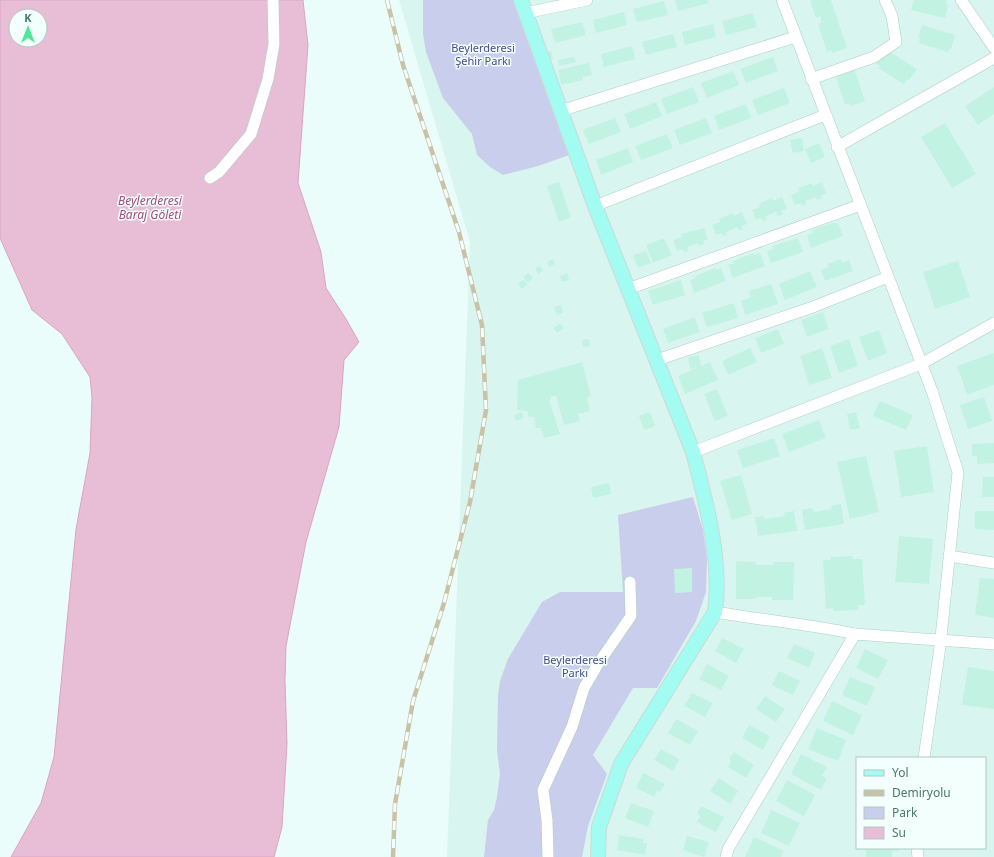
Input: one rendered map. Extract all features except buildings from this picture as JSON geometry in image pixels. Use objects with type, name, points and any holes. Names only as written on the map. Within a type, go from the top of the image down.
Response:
[{"type":"main road","points":[[523,6],[595,206],[693,452],[717,567],[718,590],[714,612],[621,764],[599,827],[598,857]]},
{"type":"street","points":[[210,178],[220,172],[251,134],[269,72],[274,44],[273,0]]},
{"type":"street","points":[[523,6],[587,0]]},
{"type":"street","points":[[782,0],[837,147],[922,364],[958,472],[941,639],[924,757]]},
{"type":"street","points":[[811,79],[874,57],[896,42],[892,16],[885,0]]},
{"type":"street","points":[[961,0],[994,48]]},
{"type":"street","points":[[560,111],[795,37]]},
{"type":"street","points":[[837,147],[994,58]]},
{"type":"street","points":[[595,206],[825,115]]},
{"type":"street","points":[[628,289],[860,205]]},
{"type":"street","points":[[657,360],[813,308],[888,277]]},
{"type":"street","points":[[693,452],[922,364],[994,323]]},
{"type":"street","points":[[949,556],[994,563]]},
{"type":"street","points":[[548,857],[547,820],[543,790],[572,726],[584,688],[598,664],[631,616],[630,582]]},
{"type":"street","points":[[714,612],[759,620],[823,627],[855,634],[912,640],[941,639],[994,644]]},
{"type":"street","points":[[726,857],[728,849],[855,634]]},
{"type":"shaded area","points":[[399,0],[994,0],[994,857],[447,857],[470,242]]},
{"type":"green space","name":"Beylerderesi Şehir Parkı","points":[[423,0],[521,0],[575,153],[538,166],[503,175],[490,167],[477,155],[472,134],[443,98],[426,52],[423,34]]},
{"type":"green space","name":"Beylerderesi Parkı","points":[[693,497],[703,530],[707,558],[706,592],[696,621],[657,688],[633,688],[593,755],[607,774],[588,826],[582,857],[484,857],[488,820],[494,810],[500,774],[497,750],[498,695],[500,681],[508,659],[542,602],[560,592],[623,592],[618,515]]},
{"type":"water","name":"Beylerderesi Baraj Göleti","points":[[0,0],[303,0],[308,45],[298,183],[321,252],[326,288],[359,342],[344,360],[339,427],[306,542],[286,646],[285,681],[287,744],[282,827],[274,857],[11,857],[41,803],[54,757],[76,529],[90,453],[92,397],[90,377],[62,334],[32,310],[0,238]]},
{"type":"railway","points":[[387,0],[403,65],[459,232],[482,325],[486,410],[470,502],[444,603],[413,701],[395,804],[393,857]]}]
